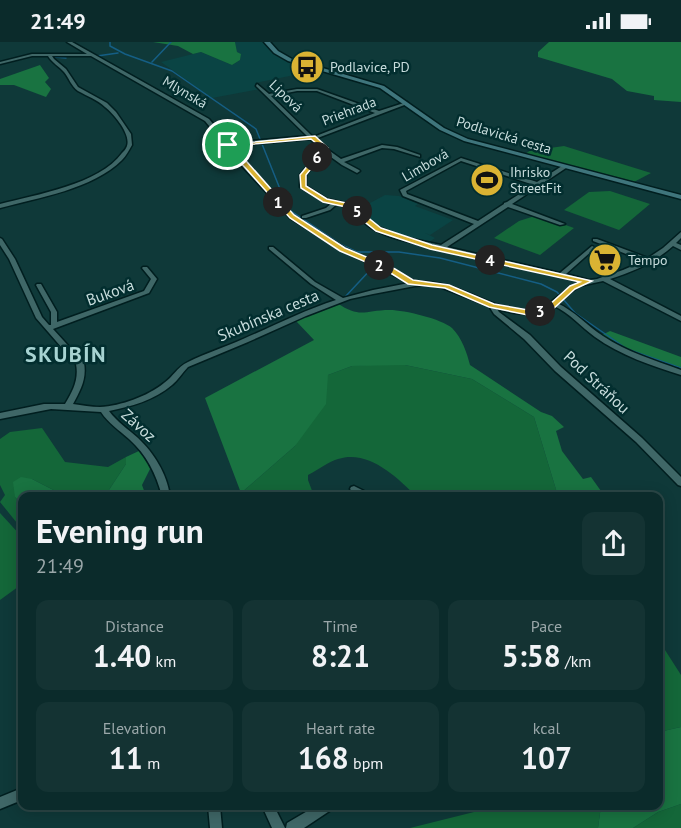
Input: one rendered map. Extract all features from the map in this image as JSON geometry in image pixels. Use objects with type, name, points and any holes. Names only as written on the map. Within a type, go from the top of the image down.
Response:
[{"type":"main road","name":"Podlavická cesta","points":[[267,42],[276,52],[290,60],[373,83],[456,136],[681,197]]},
{"type":"street","name":"Mlynská","points":[[69,42],[119,72],[149,85],[207,120],[292,217],[343,249],[416,284]]},
{"type":"street","points":[[0,63],[32,55],[91,55]]},
{"type":"street","points":[[0,206],[92,178],[116,164],[130,145],[129,134],[108,107],[76,88],[65,70],[50,56]]},
{"type":"street","name":"Lipová","points":[[257,85],[313,138],[340,161],[357,171]]},
{"type":"street","points":[[268,95],[297,90],[317,90],[379,113]]},
{"type":"street","name":"Priehrada","points":[[228,145],[313,138],[405,103]]},
{"type":"street","points":[[340,161],[382,146],[418,156]]},
{"type":"street","points":[[325,148],[305,172],[302,184],[314,195],[353,208],[379,230],[440,249],[588,281],[604,279],[648,260],[673,243],[681,234]]},
{"type":"street","name":"Limbová","points":[[478,223],[405,195],[403,190],[461,159],[537,184]]},
{"type":"street","points":[[440,249],[564,167]]},
{"type":"street","points":[[304,218],[328,209],[337,202]]},
{"type":"street","points":[[506,204],[562,224]]},
{"type":"street","points":[[0,240],[12,259],[39,318],[51,327],[80,363],[82,370],[78,389],[67,407]]},
{"type":"street","points":[[596,240],[648,260]]},
{"type":"street","points":[[673,243],[681,248]]},
{"type":"street","points":[[271,248],[313,283],[342,300]]},
{"type":"street","points":[[561,275],[592,248]]},
{"type":"street","name":"Buková","points":[[51,327],[147,292],[154,279],[145,268]]},
{"type":"street","points":[[604,279],[681,319]]},
{"type":"street","points":[[588,281],[566,293],[557,302],[585,327],[616,347],[639,359],[681,373]]},
{"type":"street","name":"Skubínska cesta","points":[[0,417],[46,407],[104,410],[159,391],[187,364],[342,300],[416,284],[446,286],[492,306],[528,313],[543,311],[557,302]]},
{"type":"street","points":[[39,285],[54,312],[51,327]]},
{"type":"street","name":"Pod Stráňou","points":[[492,306],[496,313],[527,337],[558,369],[639,440],[681,483]]},
{"type":"street","name":"Závoz","points":[[104,410],[110,420],[140,444],[152,459],[160,473],[165,492]]},
{"type":"street","points":[[354,489],[360,492]]},
{"type":"street","points":[[0,803],[18,796]]},
{"type":"street","points":[[214,810],[216,828]]},
{"type":"street","points":[[270,810],[279,828]]},
{"type":"street","points":[[292,828],[321,810]]},
{"type":"shaded area","points":[[235,42],[271,42],[284,55],[319,70],[255,83],[260,89],[212,98],[161,62],[201,52],[232,65],[240,60],[241,54],[237,52]]},
{"type":"shaded area","points":[[385,195],[399,196],[418,204],[415,206],[453,220],[430,235],[425,233],[435,238],[426,244],[404,237],[380,228],[359,209]]},
{"type":"green space","points":[[153,42],[235,42],[237,52],[241,54],[240,60],[232,65],[201,52],[193,54],[178,46]]},
{"type":"green space","points":[[549,42],[681,42],[681,102],[654,100],[654,96],[627,91],[612,79],[538,57],[538,52]]},
{"type":"green space","points":[[40,65],[49,78],[45,82],[51,89],[46,97],[14,85],[0,85],[0,79]]},
{"type":"green space","points":[[536,146],[550,148],[564,146],[651,173],[634,182],[524,155]]},
{"type":"green space","points":[[610,191],[650,204],[619,230],[564,210],[589,192]]},
{"type":"green space","points":[[538,215],[574,228],[540,255],[494,238],[519,221]]},
{"type":"green space","points":[[337,303],[357,312],[396,310],[440,321],[456,332],[470,365],[541,412],[552,416],[564,427],[556,431],[562,451],[583,479],[591,477],[601,492],[557,492],[534,417],[472,379],[405,365],[352,366],[328,375],[326,404],[295,446],[241,492],[205,398],[314,340],[296,321]]},
{"type":"green space","points":[[610,331],[681,357],[681,371],[629,352],[602,335]]},
{"type":"green space","points":[[405,365],[472,379],[534,417],[557,492],[412,492],[391,473],[371,461],[349,457],[334,460],[308,475],[312,492],[242,492],[295,446],[328,375],[352,366]]},
{"type":"green space","points":[[42,428],[65,462],[108,467],[126,457],[126,464],[108,492],[57,492],[32,479],[15,497],[18,500],[18,523],[0,502],[5,495],[0,485],[0,439],[10,432]]},
{"type":"green space","points":[[141,450],[152,465],[142,485],[145,492],[108,492],[126,464],[126,457]]},
{"type":"green space","points":[[21,477],[32,479],[57,492],[18,492],[18,500],[15,497],[13,482]]},
{"type":"green space","points":[[0,513],[18,533],[18,587],[0,600]]},
{"type":"green space","points":[[663,647],[681,675],[681,727],[663,731]]},
{"type":"green space","points":[[681,727],[681,804],[658,812],[633,828],[598,828],[600,810],[663,810],[663,731]]},
{"type":"green space","points":[[681,804],[681,828],[633,828],[658,812]]},
{"type":"green space","points":[[482,810],[600,810],[598,828],[410,828]]},
{"type":"waterway","points":[[110,42],[110,46],[125,54],[172,71],[256,129],[288,209],[342,245],[357,252],[399,252],[440,258],[541,284],[557,292],[575,313],[627,349],[681,368]]},
{"type":"waterway","points":[[152,62],[171,42]]},
{"type":"waterway","points":[[97,56],[118,53]]},
{"type":"waterway","points":[[44,56],[66,58]]},
{"type":"waterway","points":[[0,64],[9,62]]},
{"type":"waterway","points":[[345,297],[386,253]]},
{"type":"place","name":"Podlavice, PD","points":[[307,67]]},
{"type":"place","name":"Ihrisko StreetFit","points":[[487,180]]},
{"type":"place","name":"Tempo","points":[[605,260]]},
{"type":"district","name":"SKUBÍN","points":[[66,354]]},
{"type":"route","points":[[313,138],[325,148],[303,175],[301,181],[303,187],[325,200],[348,205],[379,230],[430,247],[588,281],[573,288],[551,307],[543,311],[528,313],[492,306],[446,286],[416,284],[369,260],[351,254],[292,217],[228,145],[313,138]]}]
